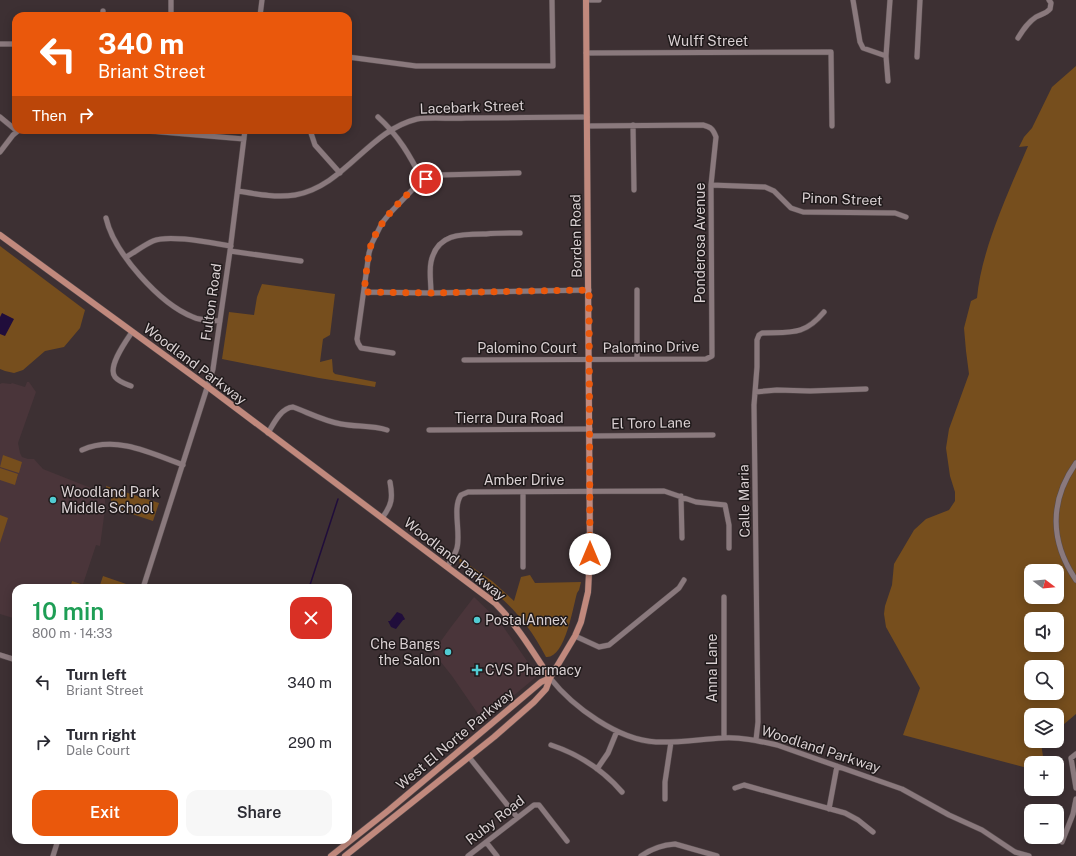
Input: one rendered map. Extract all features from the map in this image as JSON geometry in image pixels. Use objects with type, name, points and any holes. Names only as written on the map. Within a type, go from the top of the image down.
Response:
[{"type":"main road","name":"Borden Road","points":[[550,678],[576,636],[585,609],[590,580],[586,0]]},
{"type":"main road","name":"Woodland Parkway","points":[[0,235],[208,387],[495,603],[504,612],[550,678]]},
{"type":"main road","name":"West El Norte Parkway","points":[[345,856],[469,757],[534,702],[546,689],[550,678]]},
{"type":"main road","name":"West El Norte Parkway","points":[[352,839],[541,682],[550,678]]},
{"type":"main road","name":"West El Norte Parkway","points":[[331,856],[346,844]]},
{"type":"street","points":[[171,12],[172,0]]},
{"type":"street","points":[[260,12],[262,0]]},
{"type":"street","points":[[352,58],[416,66],[552,66],[552,0]]},
{"type":"street","points":[[586,0],[599,0]]},
{"type":"street","points":[[853,0],[860,42],[863,48],[886,56]]},
{"type":"street","points":[[888,81],[886,56],[890,0]]},
{"type":"street","points":[[917,57],[920,0]]},
{"type":"street","points":[[1018,38],[1026,25],[1034,18],[1046,14],[1050,9],[1050,0]]},
{"type":"street","points":[[0,44],[12,44]]},
{"type":"street","name":"Wulff Street","points":[[586,54],[831,52],[832,126]]},
{"type":"street","points":[[0,117],[12,126]]},
{"type":"street","points":[[378,117],[391,129],[409,154],[424,181]]},
{"type":"street","name":"Lacebark Street","points":[[238,192],[276,196],[295,195],[319,187],[340,173],[391,129],[418,119],[587,117]]},
{"type":"street","points":[[587,126],[633,125],[634,190]]},
{"type":"street","name":"Ponderosa Avenue","points":[[633,125],[703,125],[709,126],[714,130],[716,137],[712,185],[712,356]]},
{"type":"street","points":[[0,152],[15,134]]},
{"type":"street","points":[[185,134],[244,139]]},
{"type":"street","name":"Fulton Road","points":[[144,584],[213,369],[238,192],[245,134]]},
{"type":"street","points":[[311,134],[315,144],[340,173]]},
{"type":"street","points":[[393,353],[361,348],[357,339],[369,253],[372,243],[382,223],[415,187],[424,181],[439,175],[519,173]]},
{"type":"street","name":"Pinon Street","points":[[712,185],[765,186],[774,191],[791,208],[803,212],[895,213],[906,217]]},
{"type":"street","points":[[106,218],[115,240],[138,274],[179,311],[195,318],[220,321]]},
{"type":"street","points":[[430,293],[431,262],[434,252],[442,242],[450,237],[462,234],[520,233]]},
{"type":"street","points":[[126,257],[152,241],[160,239],[189,240],[301,261]]},
{"type":"street","points":[[364,292],[430,293],[589,290]]},
{"type":"street","points":[[637,290],[637,359]]},
{"type":"street","name":"Calle Maria","points":[[756,740],[758,715],[755,392],[757,340],[759,335],[762,333],[802,330],[812,325],[824,312]]},
{"type":"street","points":[[131,386],[120,382],[116,378],[113,374],[113,368],[122,346],[132,332]]},
{"type":"street","name":"Palomino Drive","points":[[589,360],[706,360],[712,356]]},
{"type":"street","name":"Palomino Court","points":[[464,360],[589,360]]},
{"type":"street","points":[[755,392],[777,390],[866,390]]},
{"type":"street","points":[[268,433],[284,410],[288,407],[294,406],[327,421],[343,425],[376,427],[387,430]]},
{"type":"street","name":"Tierra Dura Road","points":[[429,430],[590,433]]},
{"type":"street","name":"El Toro Lane","points":[[590,433],[713,435]]},
{"type":"street","points":[[82,450],[99,444],[120,444],[150,452],[183,465]]},
{"type":"street","points":[[1076,463],[1066,480],[1059,498],[1056,514],[1056,532],[1060,549],[1067,566],[1076,580]]},
{"type":"street","points":[[382,518],[392,501],[390,482]]},
{"type":"street","name":"Amber Drive","points":[[447,567],[458,546],[458,503],[460,497],[468,492],[664,491],[696,502],[725,505],[729,525],[729,548]]},
{"type":"street","points":[[523,492],[523,567]]},
{"type":"street","points":[[681,496],[682,538]]},
{"type":"street","points":[[576,636],[599,647],[609,645],[679,588],[684,580]]},
{"type":"street","name":"Anna Lane","points":[[724,598],[724,738]]},
{"type":"street","points":[[0,655],[12,659]]},
{"type":"street","name":"Woodland Parkway","points":[[550,678],[571,701],[617,731],[639,739],[655,742],[724,738],[756,740],[777,745],[902,789],[982,830],[1015,852],[1029,856]]},
{"type":"street","points":[[597,768],[608,753],[617,731]]},
{"type":"street","points":[[665,799],[665,782],[670,742]]},
{"type":"street","points":[[551,745],[570,751],[597,768],[616,784],[622,792]]},
{"type":"street","points":[[1076,754],[1071,758],[1076,788]]},
{"type":"street","points":[[469,757],[517,817]]},
{"type":"street","points":[[829,809],[837,766]]},
{"type":"street","points":[[735,788],[744,785],[845,813],[858,820],[873,832]]},
{"type":"street","points":[[1064,837],[1073,814],[1076,799]]},
{"type":"street","name":"Ruby Road","points":[[468,856],[517,817],[536,804],[539,805],[567,841]]},
{"type":"street","points":[[486,842],[497,856]]},
{"type":"street","points":[[53,856],[57,844]]},
{"type":"street","points":[[641,856],[649,850],[668,844],[675,844],[717,856]]},
{"type":"shaded area","points":[[1076,66],[1076,714],[1064,724],[1064,708],[1024,708],[1024,748],[1042,748],[1043,756],[1024,756],[1024,767],[903,735],[920,688],[886,627],[884,614],[892,585],[894,564],[914,530],[926,519],[949,510],[955,501],[955,492],[950,476],[946,448],[949,429],[969,374],[964,328],[971,301],[977,298],[984,260],[997,221],[1028,146],[1019,147],[1024,137],[1032,128],[1052,87]]},
{"type":"shaded area","points":[[0,246],[85,310],[80,328],[64,347],[45,351],[23,370],[14,373],[0,369]]},
{"type":"shaded area","points":[[262,284],[335,294],[330,335],[323,339],[320,362],[332,359],[333,372],[335,374],[376,382],[375,387],[319,378],[222,359],[229,312],[254,315],[257,297]]},
{"type":"shaded area","points":[[2,313],[14,319],[5,336],[0,334],[0,317]]},
{"type":"shaded area","name":"Woodland Park Middle School","points":[[27,382],[29,382],[36,392],[18,443],[22,457],[34,459],[43,469],[101,492],[105,498],[105,509],[100,546],[96,545],[83,584],[71,581],[70,584],[12,584],[12,618],[0,614],[0,384],[12,383],[25,387]]},
{"type":"shaded area","points":[[3,455],[22,462],[19,473],[0,467]]},
{"type":"shaded area","points":[[0,468],[18,474],[15,485],[0,480]]},
{"type":"shaded area","points":[[106,486],[159,503],[153,521],[111,507],[111,496]]},
{"type":"shaded area","points":[[0,515],[8,518],[0,543]]},
{"type":"shaded area","points":[[459,558],[492,581],[514,601],[521,577],[530,575],[535,583],[581,582],[567,631],[558,650],[553,655],[546,657],[532,633],[519,616],[495,593],[460,565]]},
{"type":"shaded area","points":[[103,576],[126,584],[100,584]]},
{"type":"shaded area","points":[[72,581],[81,584],[71,584]]},
{"type":"shaded area","points":[[474,597],[500,622],[536,674],[536,677],[483,721],[452,676],[433,652]]},
{"type":"shaded area","points":[[397,612],[402,614],[405,619],[396,629],[391,627],[388,621],[390,621]]},
{"type":"waterway","points":[[310,584],[338,499]]},
{"type":"place","name":"Woodland Park Middle School","points":[[53,500]]},
{"type":"place","name":"PostalAnnex","points":[[477,620]]},
{"type":"place","name":"Che Bangs the Salon","points":[[448,652]]},
{"type":"place","name":"CVS Pharmacy","points":[[477,670]]},
{"type":"route","points":[[426,179],[415,187],[382,223],[372,243],[369,253],[364,292],[430,293],[589,290],[590,554]]}]
